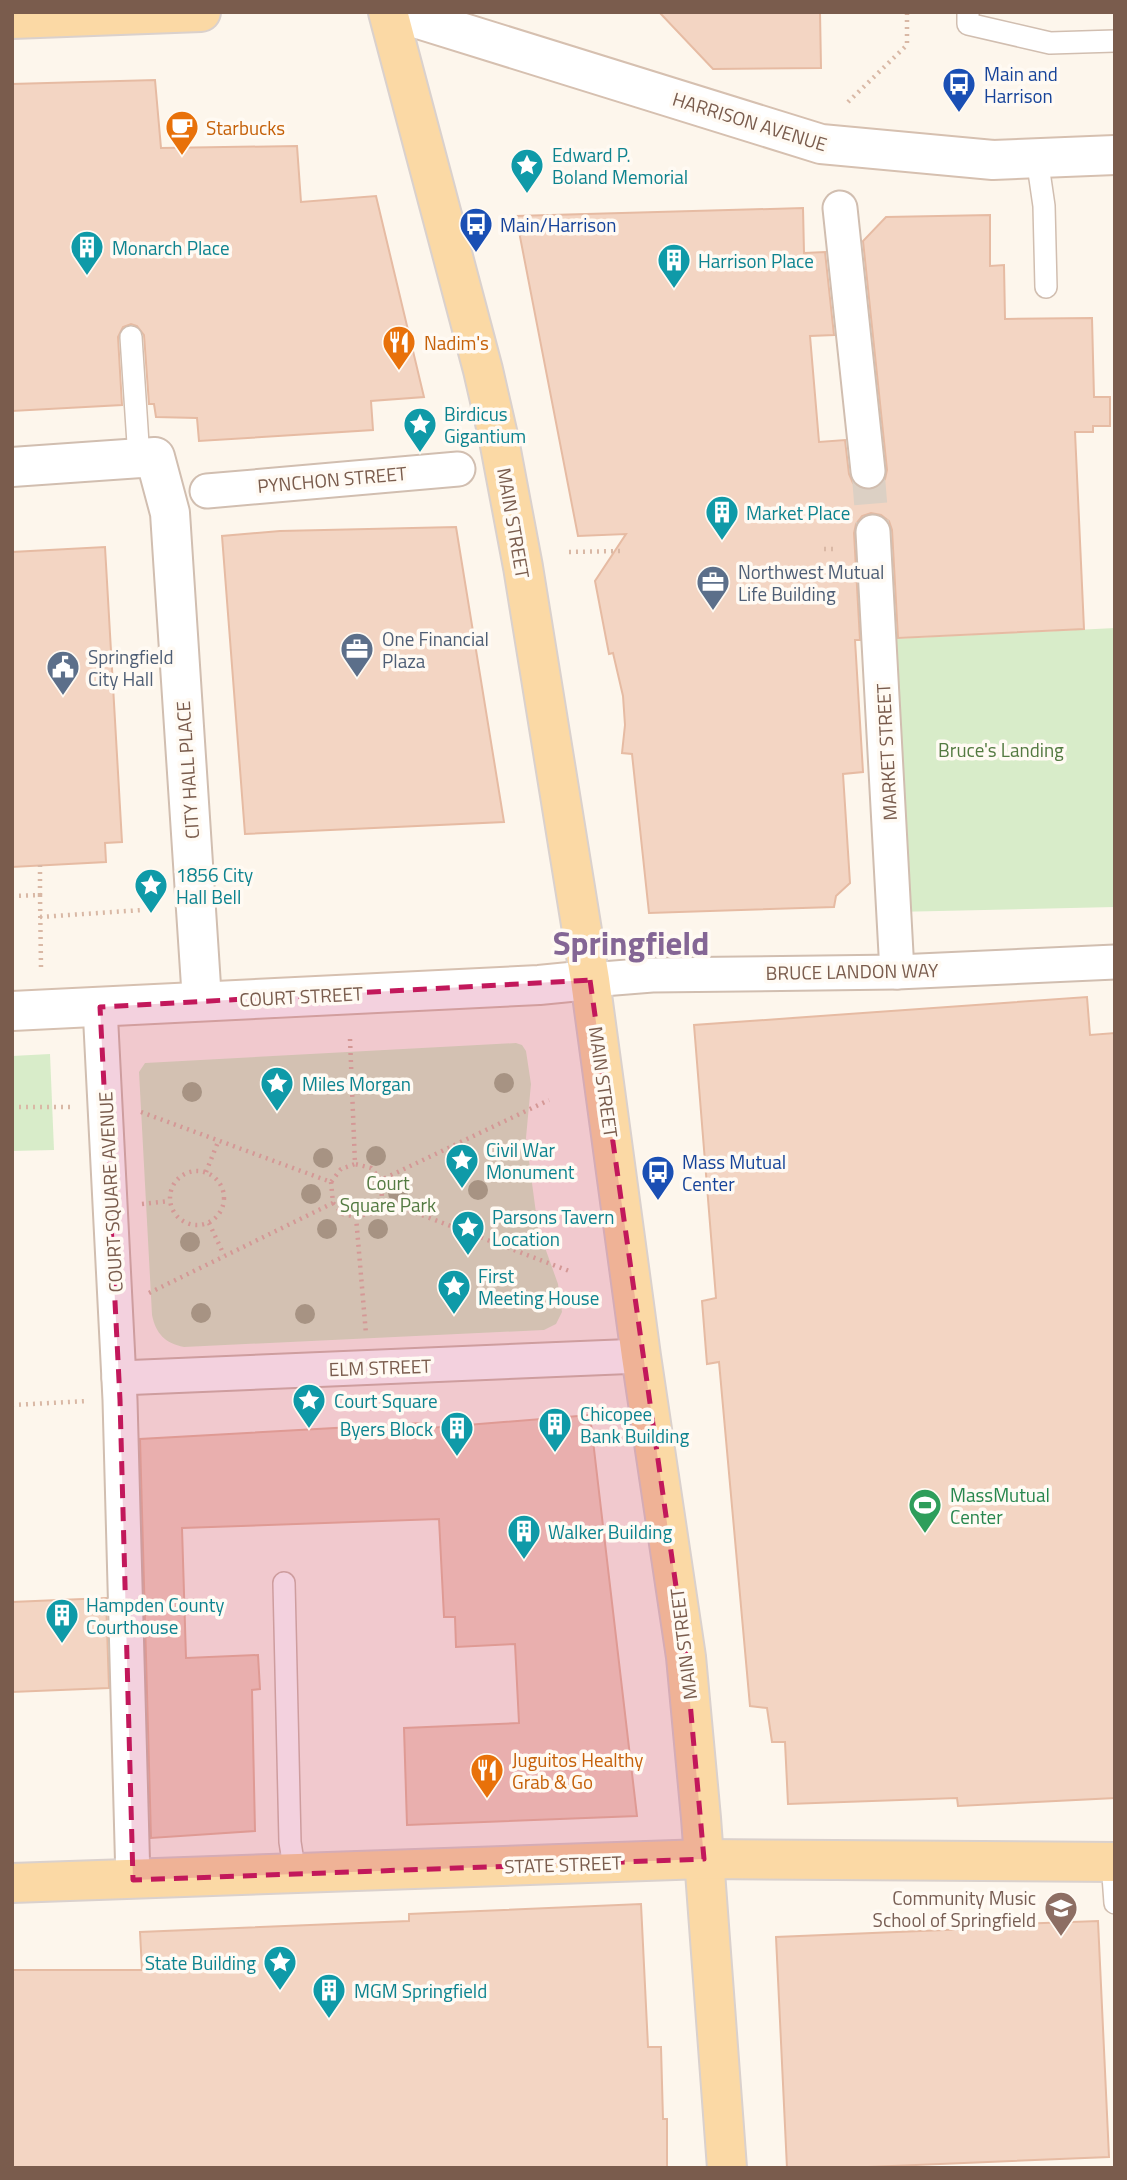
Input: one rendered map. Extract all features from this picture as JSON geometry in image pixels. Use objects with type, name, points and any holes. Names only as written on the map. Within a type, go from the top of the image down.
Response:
[{"type":"main road","points":[[12,19],[201,12]]},
{"type":"main road","name":"MAIN STREET","points":[[388,12],[499,440],[523,567],[590,980],[640,1356],[685,1657],[704,1859],[727,2168]]},
{"type":"main road","name":"HARRISON AVENUE","points":[[396,12],[821,144],[993,160],[1115,155]]},
{"type":"main road","points":[[12,467],[147,458]]},
{"type":"main road","name":"CITY HALL PLACE","points":[[147,458],[170,513],[202,1001]]},
{"type":"main road","name":"COURT STREET","points":[[12,1011],[539,985],[590,980]]},
{"type":"main road","name":"STATE STREET","points":[[12,1883],[704,1859],[1114,1862]]},
{"type":"street","points":[[840,208],[868,471]]},
{"type":"street","name":"PYNCHON STREET","points":[[207,491],[458,468]]},
{"type":"street","name":"MARKET STREET","points":[[873,533],[897,972]]},
{"type":"street","name":"BRUCE LANDON WAY","points":[[590,980],[652,975],[897,972],[1115,962]]},
{"type":"street","name":"COURT SQUARE AVENUE","points":[[100,1006],[120,1389],[133,1880]]},
{"type":"street","name":"ELM STREET","points":[[120,1389],[369,1368],[640,1356]]},
{"type":"lane","points":[[968,12],[968,24],[1050,43],[1115,41]]},
{"type":"lane","points":[[1037,158],[1044,206],[1046,287]]},
{"type":"lane","points":[[131,337],[147,458]]},
{"type":"lane","points":[[284,1583],[290,1842],[295,1874]]},
{"type":"lane","points":[[1114,1862],[1115,1903]]},
{"type":"path","points":[[848,102],[907,45],[907,12]]},
{"type":"path","points":[[569,552],[620,551]]},
{"type":"path","points":[[40,866],[41,967]]},
{"type":"path","points":[[12,896],[40,895]]},
{"type":"path","points":[[40,917],[142,910]]},
{"type":"path","points":[[350,1039],[355,1164]]},
{"type":"path","points":[[382,1180],[549,1100]]},
{"type":"path","points":[[136,1111],[331,1182]]},
{"type":"path","points":[[206,1172],[218,1142]]},
{"type":"path","points":[[355,1164],[371,1168],[382,1180],[382,1200],[371,1213],[356,1217],[343,1214],[333,1203],[331,1182],[341,1169],[355,1164]]},
{"type":"path","points":[[197,1171],[206,1172],[220,1184],[224,1201],[217,1218],[209,1223],[201,1226],[184,1222],[172,1209],[170,1192],[180,1177],[197,1171]]},
{"type":"path","points":[[382,1200],[572,1272]]},
{"type":"path","points":[[115,1301],[142,1297],[333,1203]]},
{"type":"path","points":[[356,1217],[369,1368]]},
{"type":"path","points":[[209,1223],[224,1255]]},
{"type":"path","points":[[12,1405],[120,1389]]},
{"type":"highlighted area","points":[[590,980],[686,1657],[704,1859],[133,1880],[120,1400],[100,1007]]},
{"type":"green space","name":"Bruce's Landing","points":[[1115,628],[1115,907],[894,912],[892,639]]},
{"type":"green space","name":"Court Square Park","points":[[516,1043],[522,1045],[526,1051],[531,1084],[526,1138],[538,1228],[558,1284],[562,1312],[556,1324],[544,1330],[184,1347],[167,1340],[159,1332],[152,1315],[139,1072],[145,1063]]},
{"type":"green space","points":[[50,1054],[54,1150],[12,1151],[12,1056]]},
{"type":"building","points":[[659,12],[820,12],[821,68],[713,69]]},
{"type":"building","points":[[155,80],[161,148],[297,146],[301,202],[376,196],[424,397],[371,401],[373,430],[199,441],[197,418],[156,417],[154,404],[149,404],[144,335],[137,326],[131,324],[123,327],[118,337],[122,405],[12,411],[12,84]]},
{"type":"building","points":[[803,208],[804,253],[825,252],[834,335],[810,336],[819,442],[845,440],[849,474],[853,483],[861,489],[879,487],[887,470],[863,241],[886,217],[990,215],[990,266],[1004,265],[1005,319],[1092,318],[1094,397],[1110,397],[1110,426],[1093,426],[1093,432],[1075,432],[1084,629],[898,638],[892,530],[889,521],[881,515],[871,513],[862,516],[854,533],[860,640],[855,640],[863,772],[843,774],[850,883],[836,896],[834,907],[649,913],[632,754],[622,753],[625,725],[623,696],[613,653],[609,654],[595,581],[626,534],[578,536],[516,216]]},
{"type":"building","name":"One Financial Plaza","points":[[456,527],[504,822],[245,834],[222,536],[280,531]]},
{"type":"building","name":"Springfield City Hall","points":[[105,547],[122,842],[105,843],[106,862],[12,867],[12,552]]},
{"type":"building","name":"MassMutual Center","points":[[1087,997],[1090,1035],[1115,1033],[1115,1798],[958,1806],[957,1798],[788,1804],[785,1742],[772,1742],[767,1708],[750,1706],[719,1362],[707,1364],[702,1301],[716,1298],[694,1025]]},
{"type":"building","points":[[590,1415],[637,1816],[407,1825],[404,1728],[519,1723],[515,1644],[456,1647],[455,1617],[444,1617],[439,1519],[182,1528],[186,1658],[258,1655],[260,1689],[252,1690],[255,1831],[151,1838],[140,1439],[425,1423],[417,1429]]},
{"type":"building","name":"Hampden County Courthouse","points":[[106,1598],[109,1688],[12,1692],[12,1602]]},
{"type":"building","name":"MGM Springfield","points":[[641,1904],[648,2047],[661,2047],[663,2119],[667,2119],[667,2168],[12,2168],[12,1970],[142,1970],[140,1932],[409,1921],[409,1914]]},
{"type":"building","points":[[1098,1921],[1109,2157],[787,2168],[776,1937]]},
{"type":"tunnel","points":[[868,471],[873,532]]},
{"type":"place","name":"Main and Harrison","points":[[959,114]]},
{"type":"place","name":"Starbucks","points":[[182,157]]},
{"type":"place","name":"Edward P. Boland Memorial","points":[[527,195]]},
{"type":"place","name":"Main/Harrison","points":[[476,254]]},
{"type":"place","name":"Monarch Place","points":[[87,277]]},
{"type":"place","name":"Harrison Place","points":[[674,290]]},
{"type":"place","name":"Nadim's","points":[[399,372]]},
{"type":"place","name":"Birdicus Gigantium","points":[[420,454]]},
{"type":"place","name":"Market Place","points":[[722,542]]},
{"type":"place","name":"Northwest Mutual Life Building","points":[[713,612]]},
{"type":"place","name":"One Financial Plaza","points":[[357,679]]},
{"type":"place","name":"Springfield City Hall","points":[[63,697]]},
{"type":"place","name":"1856 City Hall Bell","points":[[151,915]]},
{"type":"place","name":"Miles Morgan","points":[[277,1113]]},
{"type":"place","name":"Civil War Monument","points":[[462,1190]]},
{"type":"place","name":"Mass Mutual Center","points":[[658,1202]]},
{"type":"place","name":"Parsons Tavern Location","points":[[468,1257]]},
{"type":"place","name":"First Meeting House","points":[[454,1316]]},
{"type":"place","name":"Court Square","points":[[309,1430]]},
{"type":"place","name":"Chicopee Bank Building","points":[[555,1454]]},
{"type":"place","name":"Byers Block","points":[[457,1458]]},
{"type":"place","name":"MassMutual Center","points":[[925,1535]]},
{"type":"place","name":"Walker Building","points":[[524,1561]]},
{"type":"place","name":"Hampden County Courthouse","points":[[62,1645]]},
{"type":"place","name":"Juguitos Healthy Grab & Go","points":[[487,1800]]},
{"type":"place","name":"Community Music School of Springfield","points":[[1061,1938]]},
{"type":"place","name":"State Building","points":[[280,1992]]},
{"type":"place","name":"MGM Springfield","points":[[329,2020]]},
{"type":"district","name":"Springfield","points":[[631,943]]}]
